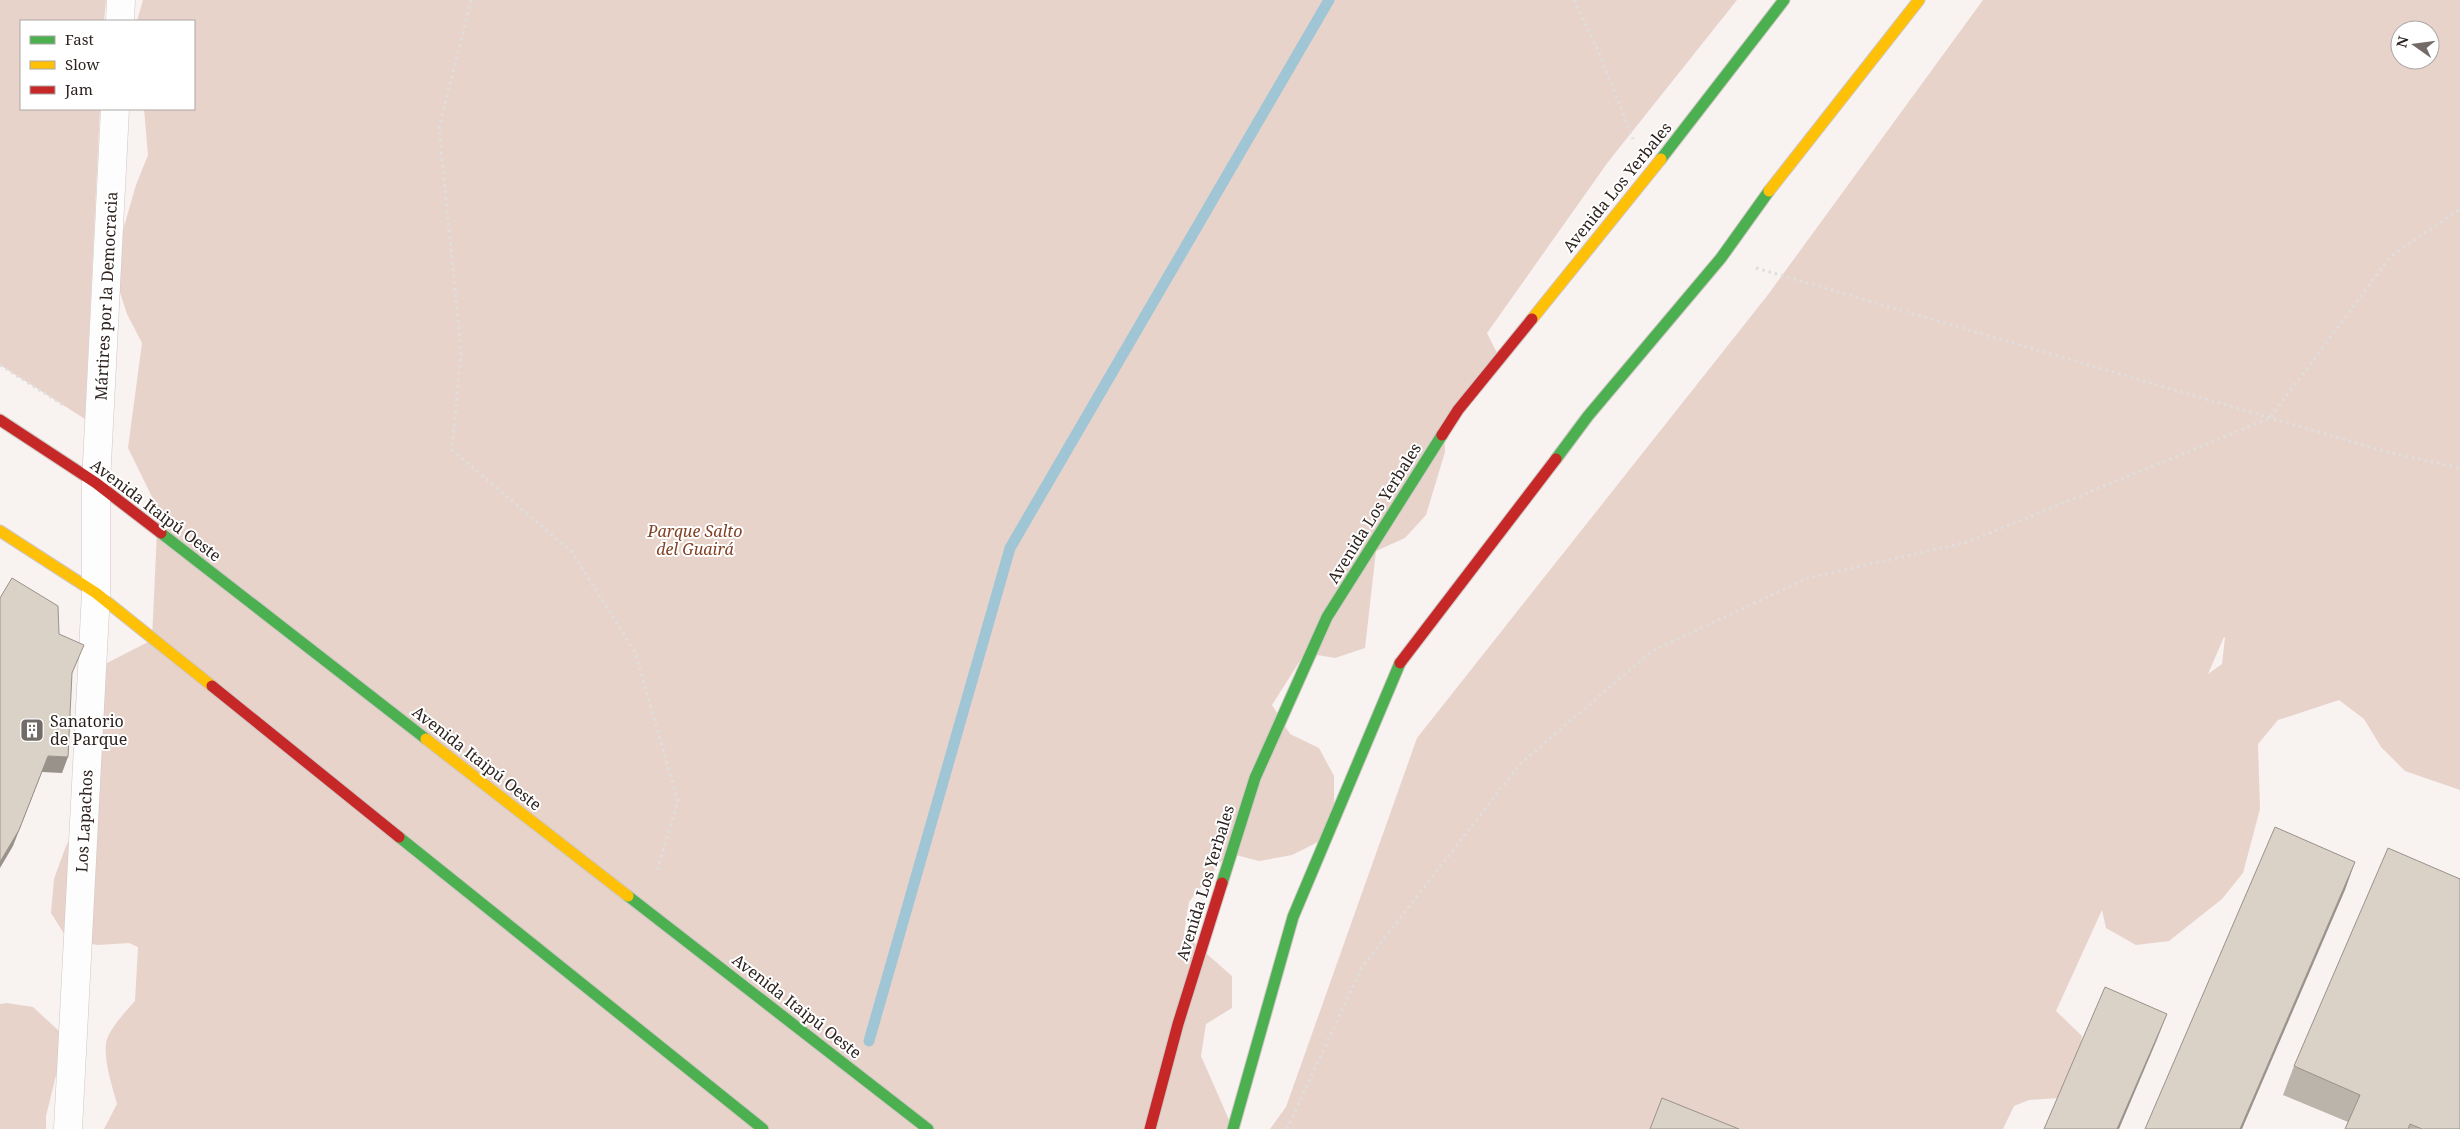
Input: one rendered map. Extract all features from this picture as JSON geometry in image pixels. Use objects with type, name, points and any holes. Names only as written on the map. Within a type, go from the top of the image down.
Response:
[{"type":"street","points":[[120,20],[121,0]]},
{"type":"street","name":"Avenida Los Yerbales","points":[[1150,1129],[1178,1024],[1254,778],[1327,617],[1458,410],[1647,177],[1784,0]]},
{"type":"street","points":[[1233,1129],[1293,917],[1396,669],[1588,416],[1721,258],[1769,191],[1920,0]]},
{"type":"street","name":"Mártires por la Democracia","points":[[96,483],[115,110]]},
{"type":"street","name":"Avenida Itaipú Oeste","points":[[0,420],[96,483],[928,1129]]},
{"type":"street","name":"Los Lapachos","points":[[68,1129],[96,593],[96,483]]},
{"type":"street","points":[[0,531],[96,593],[763,1129]]},
{"type":"path","points":[[471,0],[439,128],[461,351],[452,450],[572,552],[635,652],[678,801],[646,910]]},
{"type":"path","points":[[1574,0],[1600,55],[1633,140]]},
{"type":"path","points":[[1287,1129],[1362,967],[1520,764],[1652,651],[1808,578],[1968,542],[2270,418],[2391,256],[2460,209]]},
{"type":"path","points":[[1721,258],[2387,452],[2460,468]]},
{"type":"green space","points":[[0,0],[106,0],[104,20],[20,20],[20,110],[100,110],[85,419],[0,365]]},
{"type":"green space","name":"Parque Salto del Guairá","points":[[143,0],[1737,0],[1608,162],[1487,333],[1498,355],[1444,421],[1445,452],[1426,515],[1405,538],[1376,551],[1365,648],[1335,658],[1305,653],[1272,705],[1290,734],[1319,748],[1334,776],[1334,811],[1320,841],[1292,855],[1259,861],[1228,853],[1189,902],[1184,934],[1232,976],[1232,1008],[1206,1024],[1201,1056],[1233,1129],[104,1129],[117,1104],[107,1066],[106,1043],[114,1026],[135,1001],[138,947],[129,943],[98,945],[68,940],[51,913],[54,879],[66,846],[82,817],[73,788],[107,663],[152,640],[158,509],[128,448],[142,343],[127,314],[117,283],[117,251],[136,185],[148,155],[144,110],[195,110],[195,20],[137,20]]},
{"type":"green space","points":[[1983,0],[2460,0],[2460,790],[2405,771],[2381,747],[2364,719],[2339,700],[2278,720],[2258,744],[2260,809],[2243,873],[2222,899],[2169,941],[2136,945],[2106,928],[2102,910],[2056,1011],[2082,1036],[2077,1068],[2060,1098],[2029,1100],[2014,1106],[2003,1129],[1270,1129],[1286,1107],[1417,738],[1767,296]],"holes":[[[2225,637],[2222,664],[2208,674]]]},
{"type":"green space","points":[[7,1003],[33,1007],[60,1032],[61,1055],[46,1116],[46,1129],[0,1129],[0,1004]]},
{"type":"building","name":"Sanatorio de Parque","points":[[12,578],[58,606],[59,634],[84,645],[72,673],[68,757],[48,756],[19,830],[0,862],[0,598]]},
{"type":"building","points":[[2275,827],[2355,862],[2240,1129],[2145,1129]]},
{"type":"building","points":[[2388,848],[2460,879],[2460,1129],[2422,1129],[2410,1124],[2408,1129],[2345,1129],[2360,1095],[2294,1066]]},
{"type":"building","points":[[2105,987],[2167,1014],[2117,1129],[2044,1129]]},
{"type":"building","points":[[1662,1098],[1739,1129],[1650,1129]]},
{"type":"waterway","points":[[869,1041],[1010,548],[1329,0]]},
{"type":"traffic: fast","points":[[1661,159],[1784,0]]},
{"type":"traffic: fast","points":[[1556,459],[1588,416],[1721,258],[1769,191]]},
{"type":"traffic: fast","points":[[1222,883],[1255,778],[1327,617],[1442,435]]},
{"type":"traffic: fast","points":[[161,533],[426,739]]},
{"type":"traffic: fast","points":[[1233,1129],[1293,917],[1400,663]]},
{"type":"traffic: fast","points":[[399,837],[763,1129]]},
{"type":"traffic: fast","points":[[628,896],[928,1129]]},
{"type":"traffic: slow","points":[[1769,191],[1919,0]]},
{"type":"traffic: slow","points":[[1532,319],[1661,159]]},
{"type":"traffic: slow","points":[[0,531],[96,593],[212,686]]},
{"type":"traffic: slow","points":[[426,739],[628,896]]},
{"type":"traffic: jam","points":[[1442,435],[1458,410],[1532,319]]},
{"type":"traffic: jam","points":[[0,420],[96,483],[161,533]]},
{"type":"traffic: jam","points":[[1400,663],[1556,459]]},
{"type":"traffic: jam","points":[[212,686],[399,837]]},
{"type":"traffic: jam","points":[[1150,1129],[1178,1024],[1222,883]]},
{"type":"place","name":"Sanatorio de Parque","points":[[32,730]]}]
